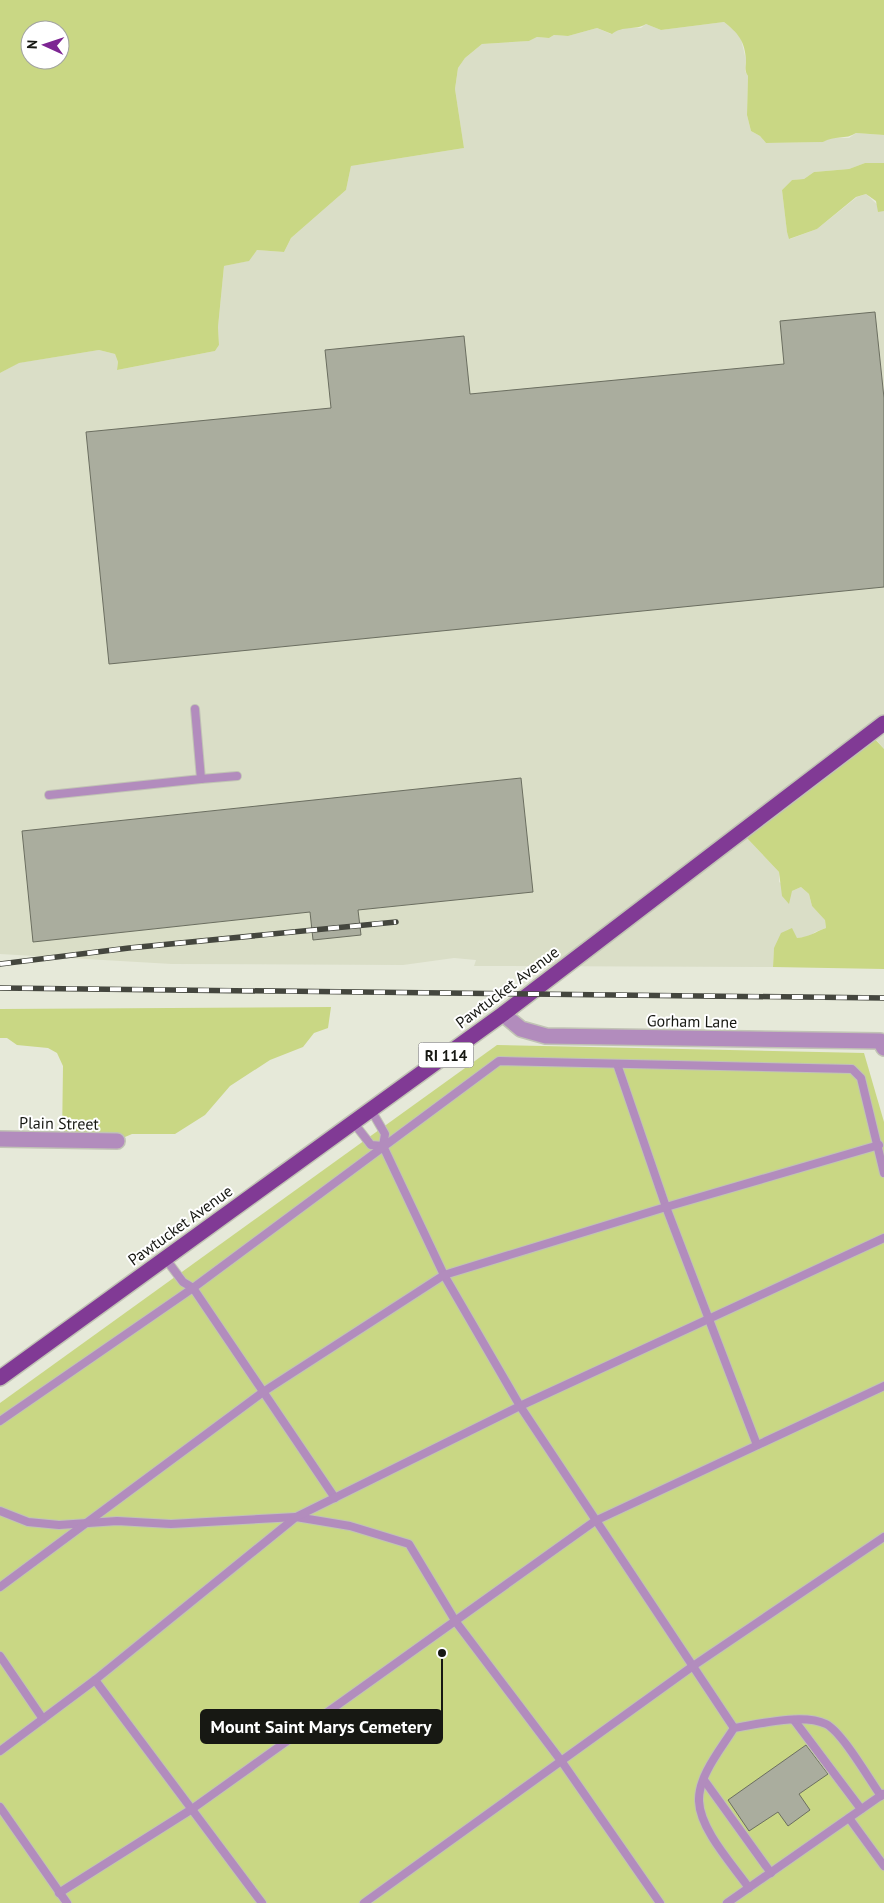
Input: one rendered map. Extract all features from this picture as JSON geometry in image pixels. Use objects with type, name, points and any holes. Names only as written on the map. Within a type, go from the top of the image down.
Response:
[{"type":"main road","name":"Pawtucket Avenue","points":[[0,1378],[503,1014],[884,722]]},
{"type":"street","name":"Gorham Lane","points":[[503,1014],[521,1029],[546,1036],[880,1041],[884,1048]]},
{"type":"street","name":"Plain Street","points":[[0,1139],[117,1141]]},
{"type":"lane","points":[[195,709],[201,779]]},
{"type":"lane","points":[[49,795],[237,776]]},
{"type":"lane","points":[[0,1421],[193,1288],[499,1061],[852,1069],[861,1078],[879,1145],[884,1173]]},
{"type":"lane","points":[[617,1064],[666,1207],[757,1445]]},
{"type":"lane","points":[[370,1110],[385,1134],[383,1146],[444,1276],[520,1406],[734,1728]]},
{"type":"lane","points":[[353,1122],[371,1145],[383,1146]]},
{"type":"lane","points":[[0,1587],[263,1392],[444,1276],[666,1207],[879,1145]]},
{"type":"lane","points":[[0,1751],[95,1680],[296,1517],[520,1406],[884,1238]]},
{"type":"lane","points":[[165,1258],[183,1282],[193,1288],[335,1498]]},
{"type":"lane","points":[[59,1893],[192,1809],[595,1521],[884,1386]]},
{"type":"lane","points":[[0,1511],[28,1522],[59,1526],[116,1521],[171,1524],[296,1517],[350,1526],[408,1544],[456,1622],[562,1762],[660,1903]]},
{"type":"lane","points":[[364,1903],[693,1666],[884,1538]]},
{"type":"lane","points":[[0,1656],[43,1718]]},
{"type":"lane","points":[[95,1680],[262,1903]]},
{"type":"lane","points":[[727,1903],[882,1794],[838,1735],[827,1725],[811,1720],[794,1720],[734,1728]]},
{"type":"lane","points":[[794,1720],[861,1810]]},
{"type":"lane","points":[[734,1728],[704,1780],[699,1800],[703,1818],[713,1838],[749,1888]]},
{"type":"lane","points":[[704,1780],[772,1873]]},
{"type":"lane","points":[[0,1807],[67,1903]]},
{"type":"lane","points":[[849,1818],[884,1866]]},
{"type":"shaded area","points":[[724,22],[740,35],[746,60],[745,71],[748,76],[747,115],[751,131],[760,136],[766,143],[823,142],[829,138],[849,138],[856,133],[884,135],[884,163],[865,163],[849,169],[814,172],[804,179],[792,180],[782,190],[787,232],[790,239],[817,229],[857,197],[866,194],[884,211],[884,749],[875,738],[745,836],[779,872],[779,882],[792,891],[801,887],[809,894],[812,906],[825,919],[826,928],[815,932],[809,937],[797,938],[774,948],[773,967],[474,966],[476,960],[454,958],[403,965],[172,964],[0,954],[0,373],[18,363],[99,350],[115,354],[118,362],[117,370],[215,351],[219,345],[218,327],[224,266],[248,261],[257,250],[284,252],[291,238],[346,190],[351,166],[464,148],[455,89],[458,68],[465,58],[482,44],[529,41],[537,37],[549,38],[554,35],[568,36],[597,28],[611,34],[619,28],[641,28],[646,24],[661,30]]},
{"type":"green space","points":[[0,0],[884,0],[884,135],[856,133],[823,142],[766,143],[760,136],[751,131],[747,115],[748,76],[744,48],[737,34],[724,22],[661,30],[646,24],[616,31],[612,34],[597,28],[568,36],[554,35],[549,38],[537,37],[529,41],[482,44],[465,58],[458,68],[455,89],[464,148],[351,166],[346,190],[291,238],[284,252],[257,250],[249,261],[224,266],[218,327],[219,345],[215,351],[117,370],[118,362],[115,354],[99,350],[19,363],[0,373]]},
{"type":"green space","points":[[865,163],[884,163],[884,211],[878,212],[876,201],[866,194],[856,197],[817,229],[789,239],[782,190],[792,180],[804,179],[814,172],[849,169]]},
{"type":"green space","points":[[874,738],[884,749],[884,969],[773,967],[774,948],[781,933],[792,928],[797,938],[805,937],[826,928],[825,920],[812,906],[809,894],[801,887],[792,891],[789,904],[782,896],[779,872],[745,836]]},
{"type":"green space","points":[[331,1007],[328,1028],[314,1033],[303,1047],[270,1060],[230,1086],[205,1115],[175,1134],[132,1134],[118,1140],[62,1139],[63,1066],[57,1053],[48,1048],[17,1045],[7,1038],[0,1038],[0,1009]]},
{"type":"green space","points":[[497,1045],[864,1053],[884,1122],[884,1903],[0,1903],[0,1403]]},
{"type":"building","points":[[875,312],[884,398],[884,587],[109,664],[86,432],[331,408],[325,350],[464,336],[470,394],[784,364],[780,321]]},
{"type":"building","points":[[521,778],[533,892],[358,910],[361,935],[313,940],[310,912],[33,942],[22,831]]},
{"type":"building","points":[[806,1745],[828,1774],[799,1794],[810,1810],[788,1826],[778,1812],[749,1831],[728,1800]]},
{"type":"railway","points":[[0,964],[129,948],[396,922]]},
{"type":"railway","points":[[0,988],[884,998]]},
{"type":"place","name":"Mount Saint Marys Cemetery","points":[[442,1653]]}]
